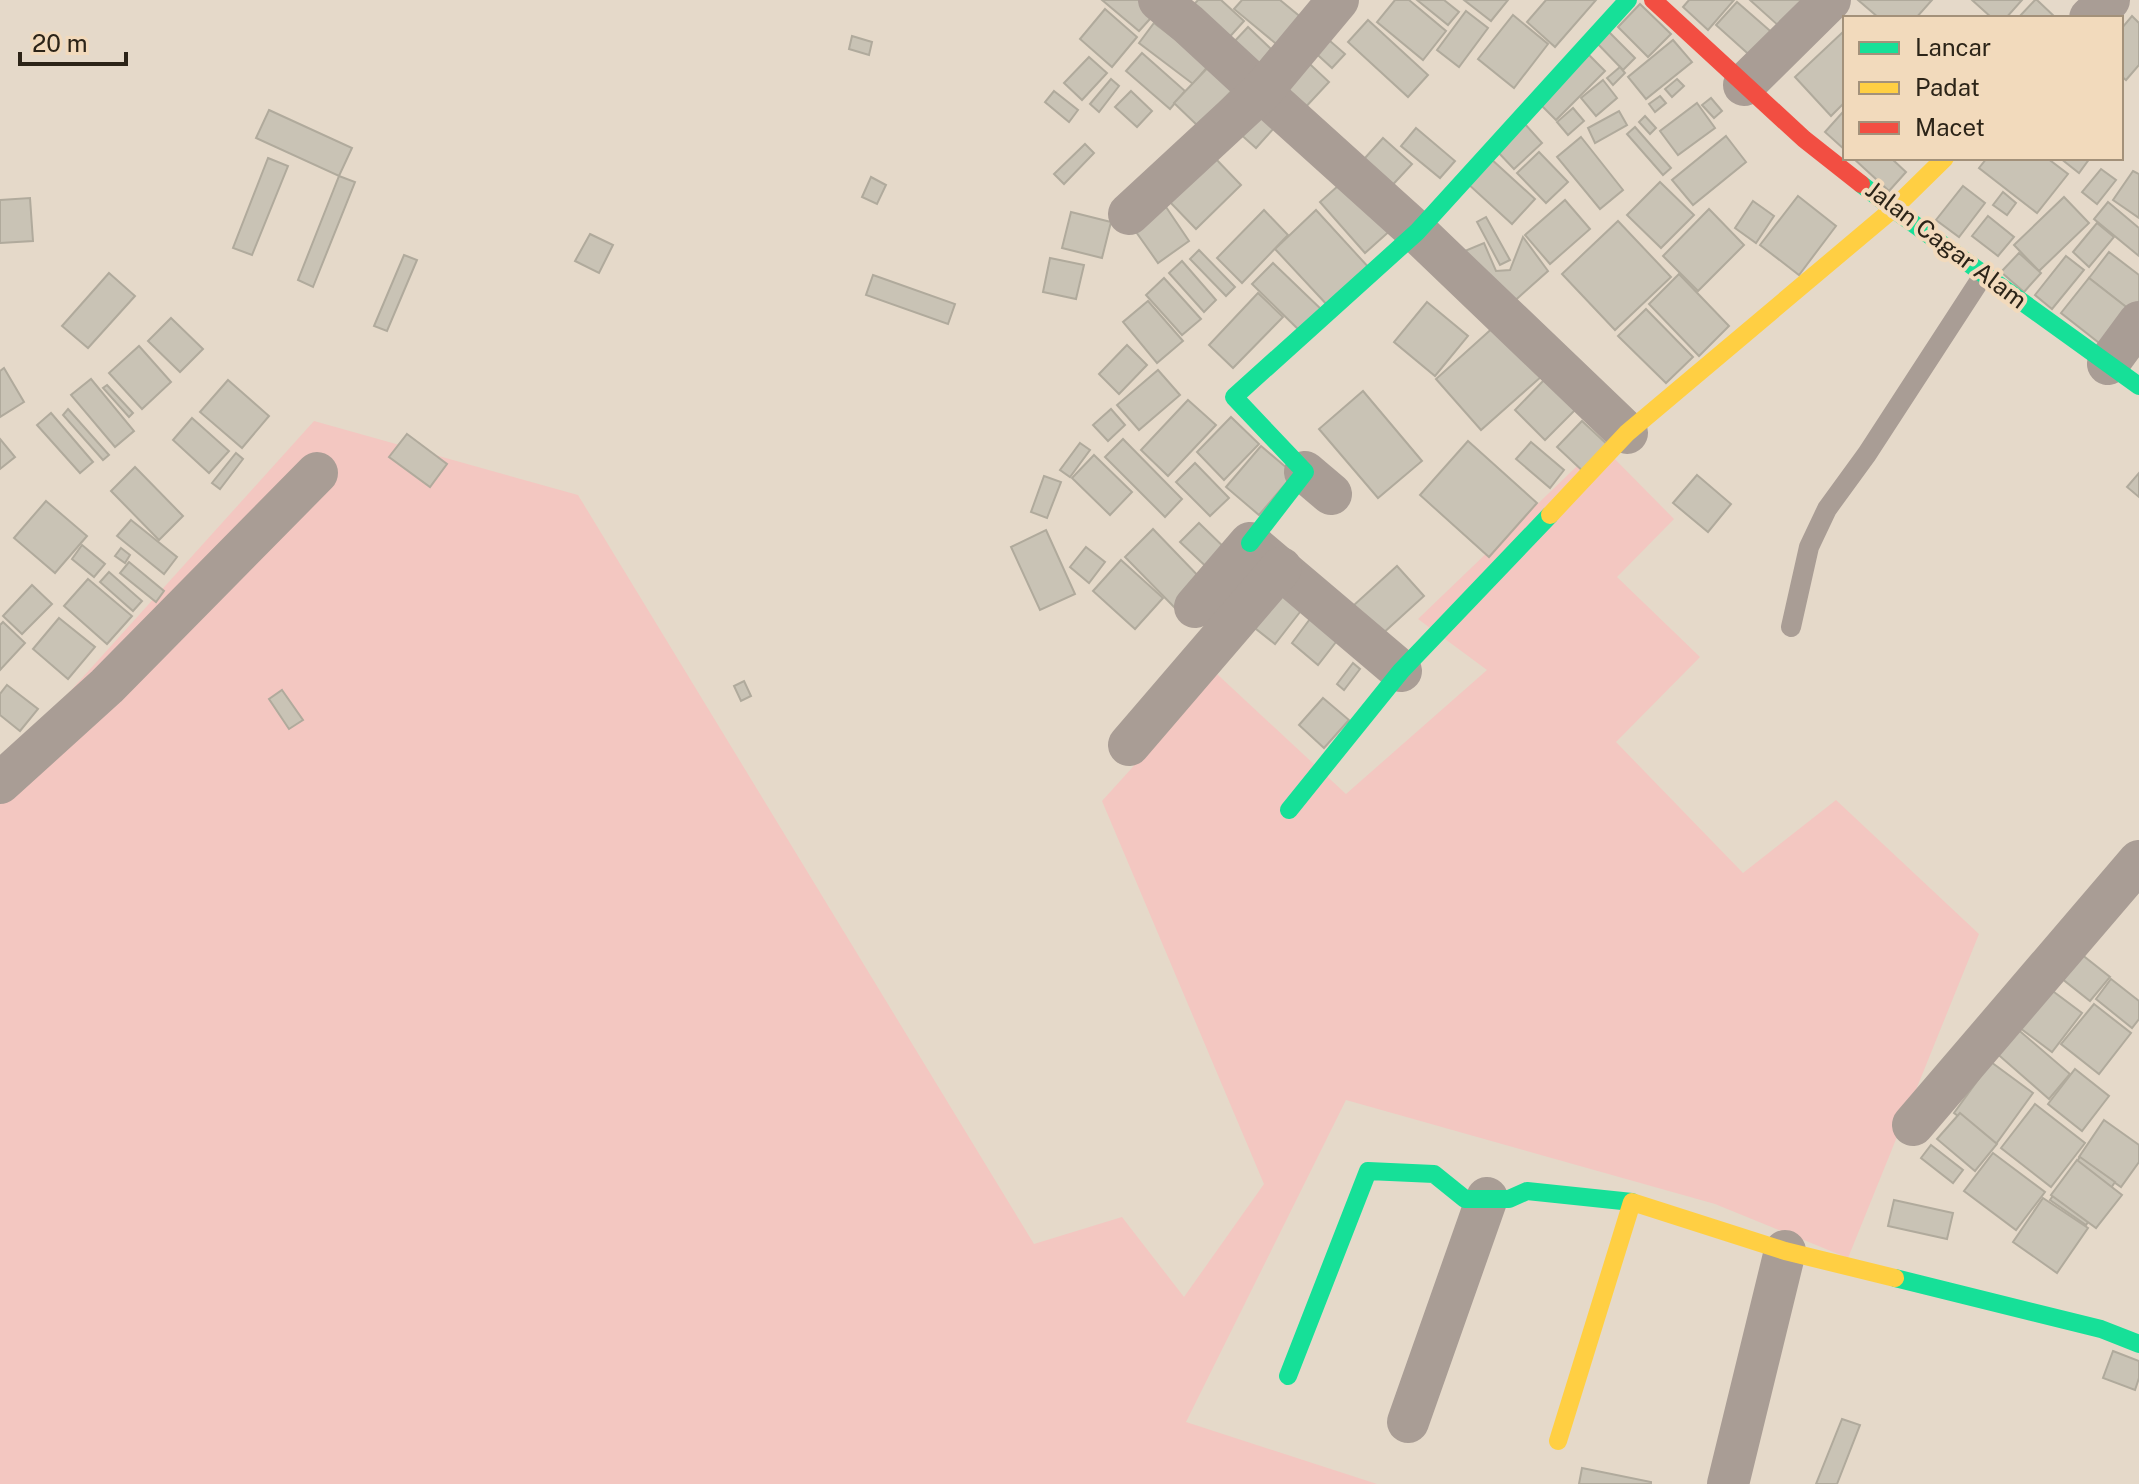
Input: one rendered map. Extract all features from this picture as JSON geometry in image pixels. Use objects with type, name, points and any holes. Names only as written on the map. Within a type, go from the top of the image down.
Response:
[{"type":"street","points":[[1159,0],[1417,232],[1627,433]]},
{"type":"street","points":[[1129,214],[1262,91],[1338,0]]},
{"type":"street","points":[[1129,745],[1318,483],[1234,397],[1417,232],[1628,0]]},
{"type":"street","name":"Jalan Cagar Alam","points":[[1653,0],[1804,139],[1893,209],[2123,375]]},
{"type":"street","points":[[1744,85],[1830,0]]},
{"type":"street","points":[[2092,16],[2109,0]]},
{"type":"street","points":[[1289,810],[1401,671],[1627,433],[1893,209],[1943,160]]},
{"type":"street","points":[[2123,375],[2139,322]]},
{"type":"street","points":[[0,783],[107,686],[317,473]]},
{"type":"street","points":[[1266,556],[1401,671]]},
{"type":"street","points":[[1195,607],[1266,556]]},
{"type":"street","points":[[1913,1125],[2139,861]]},
{"type":"street","points":[[1288,1376],[1368,1171],[1434,1174],[1465,1199],[1509,1199],[1527,1191],[1632,1202],[1785,1251],[2101,1329],[2139,1344]]},
{"type":"street","points":[[1408,1422],[1487,1198]]},
{"type":"street","points":[[1558,1441],[1632,1202]]},
{"type":"street","points":[[1728,1484],[1785,1251]]},
{"type":"lane","points":[[1791,627],[1809,547],[1827,509],[1867,454],[1984,274]]},
{"type":"shaded area","points":[[314,421],[578,495],[1034,1244],[1122,1217],[1184,1297],[1264,1184],[1102,801],[1217,674],[1346,794],[1487,670],[1418,619],[1600,444],[1674,519],[1617,577],[1700,657],[1616,742],[1743,873],[1836,800],[1979,934],[1848,1258],[1715,1204],[1346,1100],[1186,1422],[1377,1484],[0,1484],[0,769]]},
{"type":"building","points":[[1102,0],[1148,0],[1159,9],[1139,31]]},
{"type":"building","points":[[1198,0],[1221,0],[1244,21],[1225,42],[1189,10]]},
{"type":"building","points":[[1242,0],[1280,0],[1303,19],[1280,47],[1234,9]]},
{"type":"building","points":[[1395,0],[1409,0],[1446,31],[1423,60],[1377,22]]},
{"type":"building","points":[[1417,0],[1444,0],[1459,12],[1448,25]]},
{"type":"building","points":[[1464,0],[1508,0],[1491,21]]},
{"type":"building","points":[[1546,0],[1596,0],[1555,47],[1527,22]]},
{"type":"building","points":[[1689,0],[1734,0],[1708,30],[1683,7]]},
{"type":"building","points":[[1750,0],[1800,0],[1802,2],[1780,27]]},
{"type":"building","points":[[1858,0],[1932,0],[1918,16],[1877,16]]},
{"type":"building","points":[[1972,0],[2022,0],[2008,16],[1990,16]]},
{"type":"building","points":[[2037,0],[2054,16],[2020,16]]},
{"type":"building","points":[[1737,2],[1776,36],[1754,59],[1716,25]]},
{"type":"building","points":[[1640,4],[1671,34],[1648,57],[1618,27]]},
{"type":"building","points":[[1105,9],[1137,37],[1112,67],[1080,39]]},
{"type":"building","points":[[1466,11],[1488,28],[1459,67],[1437,50]]},
{"type":"building","points":[[1513,15],[1548,44],[1514,88],[1478,59]]},
{"type":"building","points":[[2132,16],[2139,23],[2139,65],[2126,80],[2123,78],[2123,27]]},
{"type":"building","points":[[1368,20],[1428,75],[1408,97],[1348,42]]},
{"type":"building","points":[[1154,23],[1209,65],[1193,84],[1139,43]]},
{"type":"building","points":[[1248,27],[1271,49],[1256,67],[1232,44]]},
{"type":"building","points":[[1606,29],[1635,58],[1623,70],[1594,40]]},
{"type":"building","points":[[1843,32],[1843,104],[1831,116],[1795,77]]},
{"type":"building","points":[[1322,34],[1345,54],[1332,68],[1309,47]]},
{"type":"building","points":[[852,36],[872,42],[869,55],[849,49]]},
{"type":"building","points":[[1673,40],[1692,62],[1646,99],[1628,77]]},
{"type":"building","points":[[1142,53],[1185,91],[1170,109],[1126,71]]},
{"type":"building","points":[[1298,53],[1329,82],[1301,112],[1270,83]]},
{"type":"building","points":[[1589,55],[1605,71],[1556,120],[1540,104]]},
{"type":"building","points":[[1089,57],[1107,73],[1082,100],[1064,83]]},
{"type":"building","points":[[1216,59],[1240,82],[1198,126],[1174,103]]},
{"type":"building","points":[[1620,67],[1625,73],[1613,85],[1607,78]]},
{"type":"building","points":[[1111,79],[1119,86],[1099,112],[1090,104]]},
{"type":"building","points":[[1677,79],[1684,86],[1672,97],[1665,89]]},
{"type":"building","points":[[1603,80],[1617,98],[1596,116],[1581,98]]},
{"type":"building","points":[[1054,91],[1078,110],[1069,122],[1045,102]]},
{"type":"building","points":[[1131,91],[1152,111],[1137,127],[1115,107]]},
{"type":"building","points":[[1660,96],[1666,103],[1655,112],[1649,104]]},
{"type":"building","points":[[1711,98],[1722,111],[1714,118],[1702,105]]},
{"type":"building","points":[[1697,103],[1715,128],[1678,155],[1660,131]]},
{"type":"building","points":[[1573,108],[1584,121],[1568,135],[1557,122]]},
{"type":"building","points":[[269,110],[352,148],[339,176],[256,138]]},
{"type":"building","points":[[1619,111],[1627,125],[1595,143],[1588,128]]},
{"type":"building","points":[[1256,112],[1274,128],[1256,148],[1238,132]]},
{"type":"building","points":[[1842,113],[1843,148],[1825,132]]},
{"type":"building","points":[[1645,116],[1656,128],[1650,134],[1639,122]]},
{"type":"building","points":[[1523,122],[1542,143],[1514,169],[1496,150]]},
{"type":"building","points":[[1635,127],[1671,168],[1663,175],[1627,134]]},
{"type":"building","points":[[1416,128],[1455,161],[1440,178],[1401,146]]},
{"type":"building","points":[[1726,136],[1746,162],[1693,205],[1672,180]]},
{"type":"building","points":[[1581,137],[1623,190],[1600,209],[1557,157]]},
{"type":"building","points":[[1383,138],[1412,164],[1385,193],[1356,168]]},
{"type":"building","points":[[1085,144],[1094,153],[1064,184],[1054,174]]},
{"type":"building","points":[[1539,152],[1568,182],[1546,203],[1517,173]]},
{"type":"building","points":[[1213,156],[1241,185],[1196,229],[1168,200]]},
{"type":"building","points":[[268,158],[288,166],[252,255],[233,248]]},
{"type":"building","points":[[1490,158],[1535,199],[1512,224],[1467,183]]},
{"type":"building","points":[[1855,160],[1893,160],[1906,172],[1889,191]]},
{"type":"building","points":[[1985,160],[2050,160],[2068,174],[2037,213],[1979,168]]},
{"type":"building","points":[[2063,160],[2089,160],[2079,173]]},
{"type":"building","points":[[2101,169],[2116,180],[2097,204],[2082,192]]},
{"type":"building","points":[[2133,171],[2139,174],[2139,218],[2113,200]]},
{"type":"building","points":[[339,176],[355,182],[313,287],[298,280]]},
{"type":"building","points":[[871,177],[886,185],[877,204],[862,197]]},
{"type":"building","points":[[1348,177],[1393,228],[1365,253],[1320,202]]},
{"type":"building","points":[[1660,182],[1694,215],[1661,248],[1627,215]]},
{"type":"building","points":[[1963,186],[1985,203],[1959,237],[1936,220]]},
{"type":"building","points":[[2003,192],[2016,203],[2007,215],[1993,205]]},
{"type":"building","points":[[1798,196],[1836,226],[1799,275],[1760,245]]},
{"type":"building","points":[[2064,197],[2089,223],[2039,271],[2014,245]]},
{"type":"building","points":[[30,198],[33,241],[0,243],[0,200]]},
{"type":"building","points":[[1565,200],[1590,229],[1550,264],[1525,235]]},
{"type":"building","points":[[1753,201],[1774,216],[1756,243],[1735,228]]},
{"type":"building","points":[[2108,202],[2139,228],[2139,256],[2094,219]]},
{"type":"building","points":[[1166,207],[1189,241],[1158,263],[1134,229]]},
{"type":"building","points":[[1709,209],[1744,245],[1698,291],[1663,256]]},
{"type":"building","points":[[1264,210],[1288,235],[1242,283],[1217,258]]},
{"type":"building","points":[[1316,210],[1371,270],[1330,308],[1275,249]]},
{"type":"building","points":[[1071,212],[1111,222],[1102,258],[1062,248]]},
{"type":"building","points":[[1988,216],[2014,237],[1998,256],[1972,236]]},
{"type":"building","points":[[1486,217],[1510,260],[1500,265],[1477,222]]},
{"type":"building","points":[[1618,221],[1671,277],[1615,330],[1562,274]]},
{"type":"building","points":[[2097,223],[2114,237],[2089,267],[2073,252]]},
{"type":"building","points":[[590,234],[613,245],[599,273],[575,261]]},
{"type":"building","points":[[1523,237],[1548,271],[1501,313],[1453,256],[1484,243],[1496,271],[1510,270]]},
{"type":"building","points":[[1199,250],[1235,287],[1226,296],[1190,259]]},
{"type":"building","points":[[2109,252],[2139,275],[2139,317],[2089,278]]},
{"type":"building","points":[[2019,253],[2041,273],[2024,292],[2001,272]]},
{"type":"building","points":[[404,255],[417,260],[387,331],[374,326]]},
{"type":"building","points":[[2066,256],[2084,270],[2052,309],[2035,295]]},
{"type":"building","points":[[1050,258],[1084,265],[1076,299],[1043,292]]},
{"type":"building","points":[[1182,261],[1216,300],[1204,312],[1169,273]]},
{"type":"building","points":[[1273,263],[1324,312],[1302,333],[1252,284]]},
{"type":"building","points":[[109,273],[135,296],[88,348],[62,326]]},
{"type":"building","points":[[1679,274],[1729,326],[1699,356],[1649,304]]},
{"type":"building","points":[[873,275],[955,304],[948,324],[866,295]]},
{"type":"building","points":[[1164,278],[1201,319],[1182,335],[1146,295]]},
{"type":"building","points":[[2089,278],[2139,317],[2112,353],[2061,313]]},
{"type":"building","points":[[1258,293],[1283,317],[1233,368],[1209,345]]},
{"type":"building","points":[[1148,301],[1183,341],[1157,363],[1123,322]]},
{"type":"building","points":[[1427,302],[1468,336],[1435,376],[1394,342]]},
{"type":"building","points":[[1646,309],[1693,357],[1666,383],[1618,336]]},
{"type":"building","points":[[171,318],[203,349],[180,372],[148,341]]},
{"type":"building","points":[[1496,325],[1542,376],[1481,430],[1436,379]]},
{"type":"building","points":[[1127,345],[1147,365],[1119,394],[1099,374]]},
{"type":"building","points":[[139,346],[171,382],[142,409],[109,373]]},
{"type":"building","points":[[4,368],[24,402],[0,417],[0,371]]},
{"type":"building","points":[[1158,370],[1180,395],[1139,430],[1117,405]]},
{"type":"building","points":[[1546,378],[1576,409],[1545,440],[1515,410]]},
{"type":"building","points":[[91,379],[134,431],[115,447],[71,395]]},
{"type":"building","points":[[228,380],[269,416],[242,448],[200,412]]},
{"type":"building","points":[[107,385],[133,413],[129,417],[103,388]]},
{"type":"building","points":[[1363,391],[1422,461],[1378,498],[1319,429]]},
{"type":"building","points":[[1188,400],[1216,425],[1168,476],[1141,450]]},
{"type":"building","points":[[68,409],[109,455],[103,460],[63,415]]},
{"type":"building","points":[[1111,409],[1125,425],[1108,441],[1093,425]]},
{"type":"building","points":[[51,413],[93,462],[80,473],[37,425]]},
{"type":"building","points":[[1231,417],[1259,444],[1224,480],[1197,452]]},
{"type":"building","points":[[192,418],[229,451],[209,473],[173,440]]},
{"type":"building","points":[[1582,421],[1611,448],[1586,474],[1557,447]]},
{"type":"building","points":[[407,434],[447,464],[430,487],[389,457]]},
{"type":"building","points":[[0,439],[15,457],[0,469]]},
{"type":"building","points":[[1123,439],[1182,499],[1165,517],[1105,457]]},
{"type":"building","points":[[1468,441],[1537,503],[1489,557],[1420,495]]},
{"type":"building","points":[[1531,442],[1564,470],[1550,488],[1516,459]]},
{"type":"building","points":[[1080,443],[1090,450],[1070,477],[1060,470]]},
{"type":"building","points":[[1261,446],[1294,474],[1259,515],[1226,487]]},
{"type":"building","points":[[236,453],[243,459],[220,489],[212,483]]},
{"type":"building","points":[[1094,455],[1132,492],[1110,515],[1072,478]]},
{"type":"building","points":[[1195,463],[1229,498],[1210,516],[1176,482]]},
{"type":"building","points":[[135,467],[183,516],[159,540],[111,491]]},
{"type":"building","points":[[2139,473],[2139,497],[2127,487]]},
{"type":"building","points":[[1697,475],[1731,504],[1708,532],[1673,503]]},
{"type":"building","points":[[1044,476],[1061,482],[1047,518],[1031,512]]},
{"type":"building","points":[[46,501],[87,536],[55,573],[14,538]]},
{"type":"building","points":[[131,520],[177,557],[164,574],[117,536]]},
{"type":"building","points":[[1199,523],[1232,555],[1214,574],[1180,542]]},
{"type":"building","points":[[1153,529],[1206,584],[1179,612],[1125,557]]},
{"type":"building","points":[[1046,530],[1075,594],[1040,610],[1011,547]]},
{"type":"building","points":[[82,545],[105,564],[94,577],[72,559]]},
{"type":"building","points":[[1086,547],[1105,562],[1089,583],[1070,567]]},
{"type":"building","points":[[121,548],[130,555],[125,563],[115,556]]},
{"type":"building","points":[[1121,560],[1163,598],[1135,629],[1093,591]]},
{"type":"building","points":[[129,562],[164,591],[156,602],[120,573]]},
{"type":"building","points":[[1397,566],[1424,596],[1381,635],[1354,605]]},
{"type":"building","points":[[109,572],[142,601],[133,611],[100,582]]},
{"type":"building","points":[[88,579],[132,616],[107,644],[64,606]]},
{"type":"building","points":[[1283,584],[1307,603],[1275,644],[1251,625]]},
{"type":"building","points":[[32,585],[52,604],[22,634],[3,616]]},
{"type":"building","points":[[1316,611],[1343,633],[1318,665],[1292,643]]},
{"type":"building","points":[[59,618],[95,647],[68,679],[33,649]]},
{"type":"building","points":[[3,622],[25,643],[0,670],[0,625]]},
{"type":"building","points":[[1353,663],[1360,669],[1344,690],[1337,684]]},
{"type":"building","points":[[744,681],[751,696],[741,701],[734,686]]},
{"type":"building","points":[[7,685],[38,709],[20,731],[0,715],[0,694]]},
{"type":"building","points":[[282,690],[303,720],[289,729],[269,699]]},
{"type":"building","points":[[1323,698],[1349,720],[1324,748],[1299,725]]},
{"type":"building","points":[[2076,950],[2110,977],[2090,1001],[2056,974]]},
{"type":"building","points":[[2111,979],[2139,1001],[2139,1019],[2132,1028],[2096,999]]},
{"type":"building","points":[[2046,986],[2082,1013],[2052,1052],[2016,1025]]},
{"type":"building","points":[[2094,1004],[2131,1033],[2099,1074],[2061,1044]]},
{"type":"building","points":[[2015,1027],[2070,1074],[2049,1099],[1994,1051]]},
{"type":"building","points":[[1991,1062],[2033,1093],[1996,1144],[1954,1113]]},
{"type":"building","points":[[2075,1069],[2109,1096],[2082,1131],[2048,1104]]},
{"type":"building","points":[[2035,1104],[2085,1143],[2051,1187],[2001,1148]]},
{"type":"building","points":[[1960,1113],[1997,1144],[1975,1171],[1937,1139]]},
{"type":"building","points":[[2104,1120],[2139,1145],[2139,1162],[2121,1187],[2079,1157]]},
{"type":"building","points":[[1931,1145],[1963,1170],[1953,1183],[1921,1158]]},
{"type":"building","points":[[1993,1153],[2045,1192],[2016,1230],[1964,1191]]},
{"type":"building","points":[[2080,1157],[2115,1182],[2086,1225],[2050,1200]]},
{"type":"building","points":[[2077,1160],[2122,1195],[2096,1228],[2051,1195]]},
{"type":"building","points":[[2043,1198],[2088,1228],[2057,1273],[2013,1242]]},
{"type":"building","points":[[1894,1200],[1953,1213],[1947,1239],[1888,1226]]},
{"type":"building","points":[[2113,1351],[2139,1361],[2135,1390],[2103,1378]]},
{"type":"building","points":[[1842,1419],[1860,1425],[1837,1484],[1816,1484]]},
{"type":"building","points":[[1582,1468],[1651,1482],[1651,1484],[1579,1484]]},
{"type":"traffic: fast","points":[[1250,543],[1305,472],[1234,397],[1417,232],[1628,0]]},
{"type":"traffic: fast","points":[[1861,184],[2139,386]]},
{"type":"traffic: fast","points":[[1289,810],[1401,671],[1550,515]]},
{"type":"traffic: fast","points":[[1288,1376],[1368,1171],[1434,1174],[1465,1199],[1509,1199],[1527,1191],[1632,1202]]},
{"type":"traffic: fast","points":[[1895,1278],[2101,1329],[2139,1344]]},
{"type":"traffic: slow","points":[[1550,515],[1627,433],[1893,209],[1943,160]]},
{"type":"traffic: slow","points":[[1558,1441],[1632,1202],[1785,1251],[1895,1278]]},
{"type":"traffic: jam","points":[[1653,0],[1804,139],[1861,184]]}]
